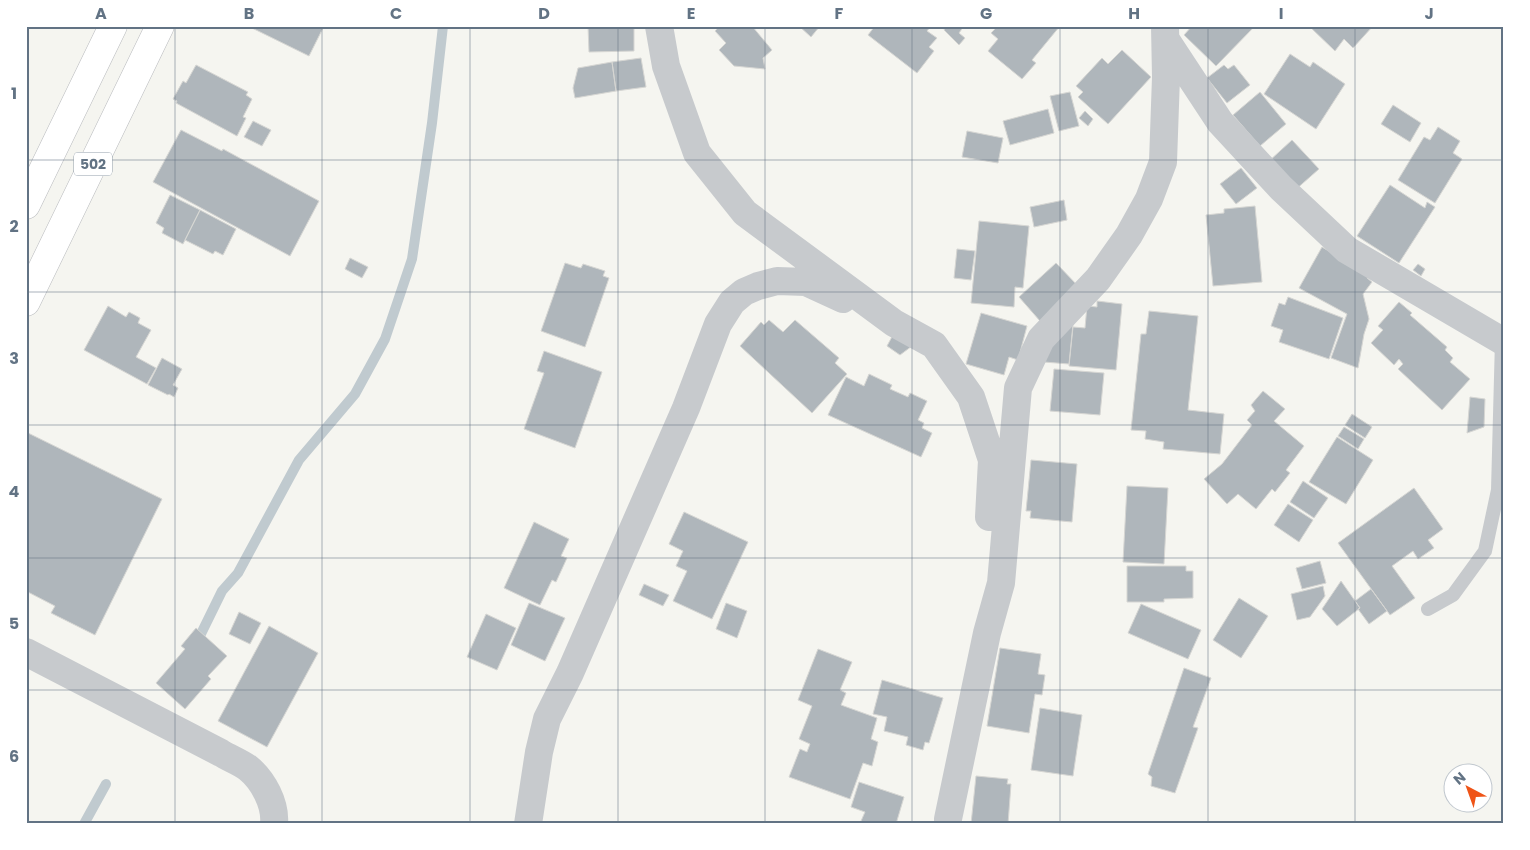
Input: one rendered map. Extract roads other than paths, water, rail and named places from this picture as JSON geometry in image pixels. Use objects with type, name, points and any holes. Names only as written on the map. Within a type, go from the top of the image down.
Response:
[{"type":"highway","name":"502","points":[[26,205],[113,26]]},
{"type":"highway","name":"502","points":[[26,302],[160,26]]},
{"type":"street","points":[[659,26],[666,66],[697,153],[745,213],[894,322],[934,346],[971,397],[992,460],[985,586],[987,633]]},
{"type":"street","points":[[1165,33],[1220,122],[1281,188],[1347,250],[1503,341]]},
{"type":"street","points":[[948,824],[987,633],[1001,583],[1018,388],[1041,339],[1098,279],[1129,235],[1149,199],[1163,162],[1165,33]]},
{"type":"street","points":[[528,824],[538,752],[547,719],[570,673],[686,408],[718,324],[732,302],[744,292],[758,286],[777,281],[806,282],[894,322]]},
{"type":"street","points":[[26,652],[220,752],[248,769],[262,783],[271,802],[274,824]]},
{"type":"lane","points":[[1428,609],[1453,595],[1485,551],[1498,490],[1503,341]]},
{"type":"waterway","points":[[196,644],[222,591],[238,573],[299,460],[355,394],[385,339],[412,259],[432,123],[443,26]]},
{"type":"waterway","points":[[84,824],[106,784]]}]
